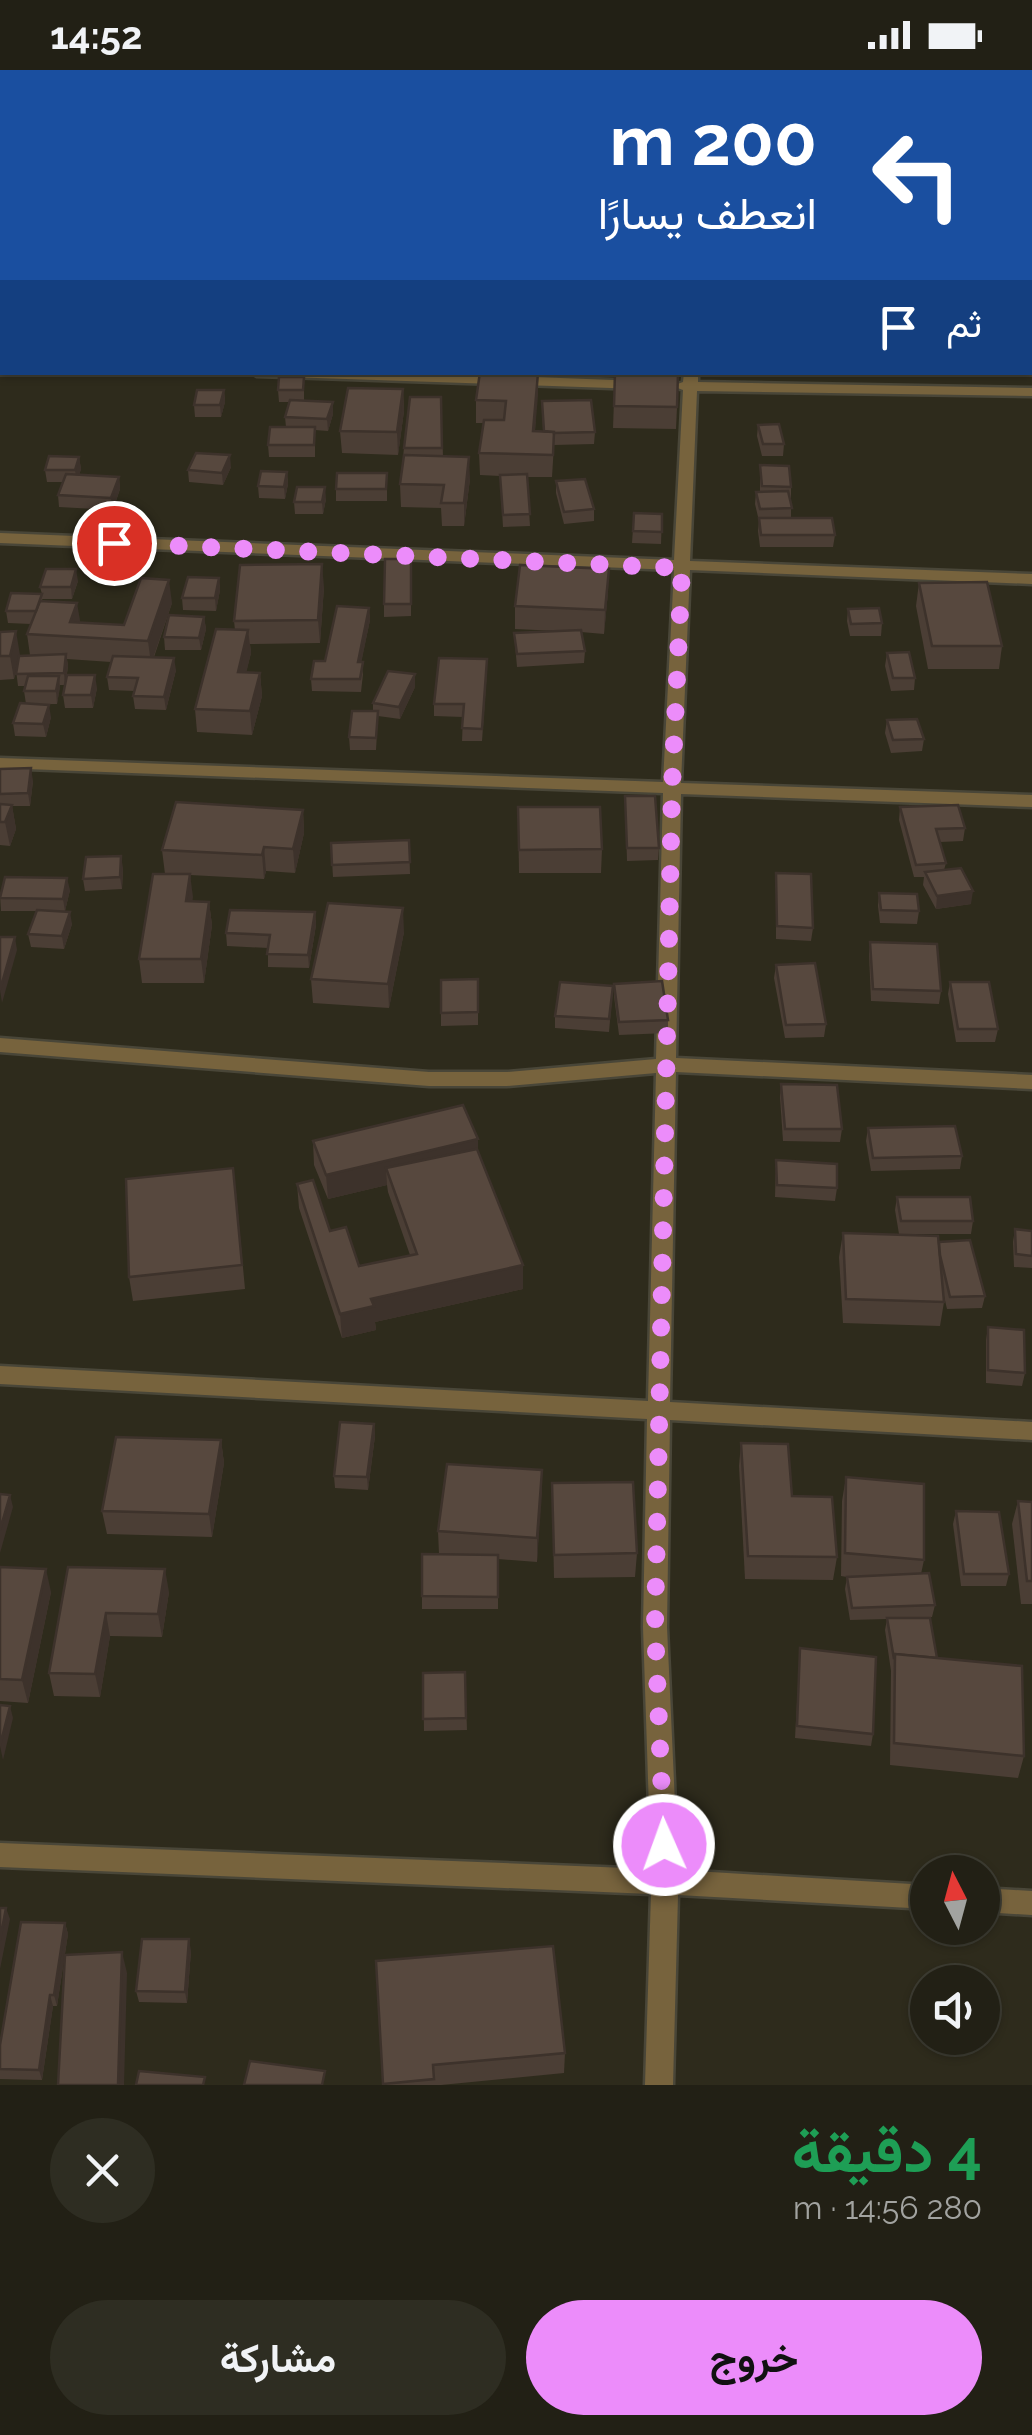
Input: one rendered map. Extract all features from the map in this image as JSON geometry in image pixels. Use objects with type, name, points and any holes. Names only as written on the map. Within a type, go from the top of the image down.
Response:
[{"type":"street","points":[[349,375],[651,385]]},
{"type":"street","points":[[659,2085],[665,1882],[655,1626],[684,381],[1032,392]]},
{"type":"street","points":[[0,538],[1032,579]]},
{"type":"street","points":[[0,763],[1032,801]]},
{"type":"street","points":[[0,1045],[428,1079],[507,1079],[667,1066],[1032,1082]]},
{"type":"street","points":[[0,1376],[1032,1431]]},
{"type":"street","points":[[0,1855],[910,1896]]},
{"type":"street","points":[[1000,1901],[1032,1904]]},
{"type":"building","points":[[480,375],[538,375],[533,431],[554,432],[553,455],[479,453],[484,420],[504,420],[506,401],[476,400]]},
{"type":"building","points":[[615,375],[678,375],[677,407],[614,406]]},
{"type":"building","points":[[279,377],[304,377],[303,390],[278,390]]},
{"type":"building","points":[[348,388],[403,389],[397,432],[340,431]]},
{"type":"building","points":[[197,390],[224,390],[220,405],[194,405]]},
{"type":"building","points":[[410,397],[441,397],[442,448],[404,448]]},
{"type":"building","points":[[290,400],[333,402],[327,419],[285,417]]},
{"type":"building","points":[[591,400],[595,432],[544,431],[542,401]]},
{"type":"building","points":[[779,424],[784,444],[763,444],[758,425]]},
{"type":"building","points":[[270,427],[315,427],[314,445],[268,445]]},
{"type":"building","points":[[196,453],[230,455],[222,473],[188,470]]},
{"type":"building","points":[[404,455],[469,457],[464,503],[441,503],[444,485],[400,484]]},
{"type":"building","points":[[49,456],[79,457],[75,470],[45,470]]},
{"type":"building","points":[[760,465],[789,466],[791,487],[762,486]]},
{"type":"building","points":[[261,471],[287,472],[284,487],[258,486]]},
{"type":"building","points":[[337,473],[387,473],[386,489],[336,489]]},
{"type":"building","points":[[66,474],[119,477],[111,498],[58,495]]},
{"type":"building","points":[[527,474],[530,514],[503,515],[500,475]]},
{"type":"building","points":[[585,479],[594,509],[564,512],[556,481]]},
{"type":"building","points":[[297,487],[325,487],[322,502],[294,502]]},
{"type":"building","points":[[788,491],[792,508],[760,509],[756,492]]},
{"type":"building","points":[[634,513],[662,514],[662,532],[633,531]]},
{"type":"building","points":[[759,518],[832,518],[835,535],[761,535]]},
{"type":"building","points":[[385,559],[411,559],[411,604],[384,604]]},
{"type":"building","points":[[322,564],[318,620],[234,621],[240,565]]},
{"type":"building","points":[[520,565],[609,569],[605,610],[515,606]]},
{"type":"building","points":[[46,569],[76,569],[71,587],[40,587]]},
{"type":"building","points":[[188,577],[219,578],[215,598],[182,598]]},
{"type":"building","points":[[141,578],[169,580],[148,641],[27,634],[40,601],[77,603],[70,622],[124,625]]},
{"type":"building","points":[[987,582],[1002,646],[932,646],[919,583]]},
{"type":"building","points":[[11,593],[42,594],[36,611],[6,611]]},
{"type":"building","points":[[337,606],[369,608],[358,662],[363,662],[360,679],[311,679],[314,661],[325,661]]},
{"type":"building","points":[[879,608],[882,623],[851,624],[848,609]]},
{"type":"building","points":[[169,615],[204,617],[199,638],[164,637]]},
{"type":"building","points":[[216,629],[248,630],[238,672],[260,673],[250,711],[195,709]]},
{"type":"building","points":[[581,630],[585,651],[517,654],[514,633]]},
{"type":"building","points":[[16,631],[10,656],[0,656],[0,632]]},
{"type":"building","points":[[909,652],[915,678],[893,678],[887,653]]},
{"type":"building","points":[[66,654],[64,673],[16,674],[19,656]]},
{"type":"building","points":[[113,656],[174,658],[164,697],[133,696],[138,678],[107,677]]},
{"type":"building","points":[[439,658],[487,659],[482,729],[462,728],[464,704],[434,704]]},
{"type":"building","points":[[388,671],[415,674],[399,707],[373,703]]},
{"type":"building","points":[[67,675],[95,675],[91,695],[63,695]]},
{"type":"building","points":[[28,676],[59,676],[56,691],[24,691]]},
{"type":"building","points":[[20,703],[49,705],[43,724],[13,723]]},
{"type":"building","points":[[352,711],[378,711],[376,738],[349,737]]},
{"type":"building","points":[[917,719],[924,739],[893,740],[887,720]]},
{"type":"building","points":[[31,768],[28,793],[0,794],[0,769]]},
{"type":"building","points":[[625,796],[655,796],[659,848],[627,848]]},
{"type":"building","points":[[176,802],[303,810],[293,849],[264,847],[262,855],[162,850]]},
{"type":"building","points":[[0,804],[12,805],[5,822],[0,822]]},
{"type":"building","points":[[958,805],[965,828],[936,829],[946,863],[916,865],[900,807]]},
{"type":"building","points":[[518,807],[600,807],[602,849],[519,850]]},
{"type":"building","points":[[409,840],[410,862],[332,865],[331,843]]},
{"type":"building","points":[[121,856],[120,877],[83,879],[86,857]]},
{"type":"building","points":[[961,868],[973,891],[937,896],[925,872]]},
{"type":"building","points":[[776,873],[811,874],[813,928],[777,926]]},
{"type":"building","points":[[153,874],[190,874],[186,901],[209,902],[201,959],[139,959]]},
{"type":"building","points":[[5,877],[67,878],[63,899],[0,898]]},
{"type":"building","points":[[879,893],[917,894],[919,911],[881,910]]},
{"type":"building","points":[[328,903],[403,908],[388,984],[311,979]]},
{"type":"building","points":[[37,910],[70,912],[62,936],[28,934]]},
{"type":"building","points":[[230,910],[315,912],[308,955],[267,954],[270,935],[226,933]]},
{"type":"building","points":[[0,937],[15,937],[0,990]]},
{"type":"building","points":[[870,942],[937,944],[941,991],[873,989]]},
{"type":"building","points":[[815,963],[826,1024],[786,1025],[776,965]]},
{"type":"building","points":[[478,979],[478,1012],[441,1013],[441,980]]},
{"type":"building","points":[[662,981],[668,1020],[619,1022],[614,984]]},
{"type":"building","points":[[560,982],[613,986],[609,1019],[555,1016]]},
{"type":"building","points":[[950,982],[989,982],[998,1029],[958,1029]]},
{"type":"building","points":[[781,1084],[837,1085],[842,1129],[785,1129]]},
{"type":"building","points":[[463,1105],[478,1139],[326,1175],[313,1141]]},
{"type":"building","points":[[955,1126],[962,1156],[873,1158],[868,1128]]},
{"type":"building","points":[[477,1149],[523,1265],[371,1299],[374,1306],[340,1314],[297,1184],[313,1180],[330,1231],[346,1227],[359,1266],[417,1254],[386,1168]]},
{"type":"building","points":[[776,1160],[837,1164],[837,1188],[777,1185]]},
{"type":"building","points":[[233,1168],[242,1265],[129,1277],[126,1179]]},
{"type":"building","points":[[897,1197],[970,1197],[973,1221],[901,1221]]},
{"type":"building","points":[[1015,1229],[1032,1231],[1032,1256],[1016,1254]]},
{"type":"building","points":[[843,1233],[938,1236],[944,1302],[846,1299]]},
{"type":"building","points":[[970,1240],[985,1296],[950,1297],[939,1242]]},
{"type":"building","points":[[988,1327],[1024,1330],[1025,1373],[988,1370]]},
{"type":"building","points":[[340,1422],[374,1424],[367,1477],[334,1476]]},
{"type":"building","points":[[116,1437],[221,1440],[209,1514],[102,1511]]},
{"type":"building","points":[[741,1443],[788,1444],[792,1496],[832,1497],[837,1557],[748,1556]]},
{"type":"building","points":[[447,1464],[542,1470],[537,1538],[438,1531]]},
{"type":"building","points":[[846,1477],[924,1484],[924,1560],[845,1553]]},
{"type":"building","points":[[633,1482],[637,1553],[554,1555],[552,1483]]},
{"type":"building","points":[[0,1494],[10,1495],[0,1530]]},
{"type":"building","points":[[1018,1501],[1032,1502],[1032,1581],[1027,1581]]},
{"type":"building","points":[[956,1511],[999,1512],[1009,1574],[964,1574]]},
{"type":"building","points":[[422,1554],[498,1555],[498,1597],[422,1596]]},
{"type":"building","points":[[0,1567],[46,1569],[22,1680],[0,1679]]},
{"type":"building","points":[[68,1567],[165,1569],[158,1614],[106,1613],[95,1674],[49,1673]]},
{"type":"building","points":[[929,1573],[935,1605],[852,1608],[847,1577]]},
{"type":"building","points":[[887,1618],[930,1618],[937,1658],[895,1654],[894,1659]]},
{"type":"building","points":[[800,1648],[876,1657],[873,1734],[797,1726]]},
{"type":"building","points":[[895,1654],[1022,1666],[1024,1756],[894,1743]]},
{"type":"building","points":[[465,1672],[466,1718],[423,1719],[423,1673]]},
{"type":"building","points":[[0,1705],[10,1706],[0,1746]]},
{"type":"building","points":[[0,1908],[6,1908],[0,1940]]},
{"type":"building","points":[[21,1922],[65,1923],[39,2070],[0,2069],[0,2045]]},
{"type":"building","points":[[142,1939],[189,1939],[185,1992],[136,1991]]},
{"type":"building","points":[[553,1946],[565,2053],[433,2065],[434,2079],[383,2084],[376,1961]]},
{"type":"building","points":[[122,1952],[118,2085],[58,2085],[65,1955]]},
{"type":"building","points":[[250,2061],[325,2071],[322,2085],[244,2085]]},
{"type":"building","points":[[139,2071],[205,2077],[203,2085],[136,2085]]},
{"type":"route","points":[[114,543],[682,568],[672,788],[655,1626],[664,1845]]}]
